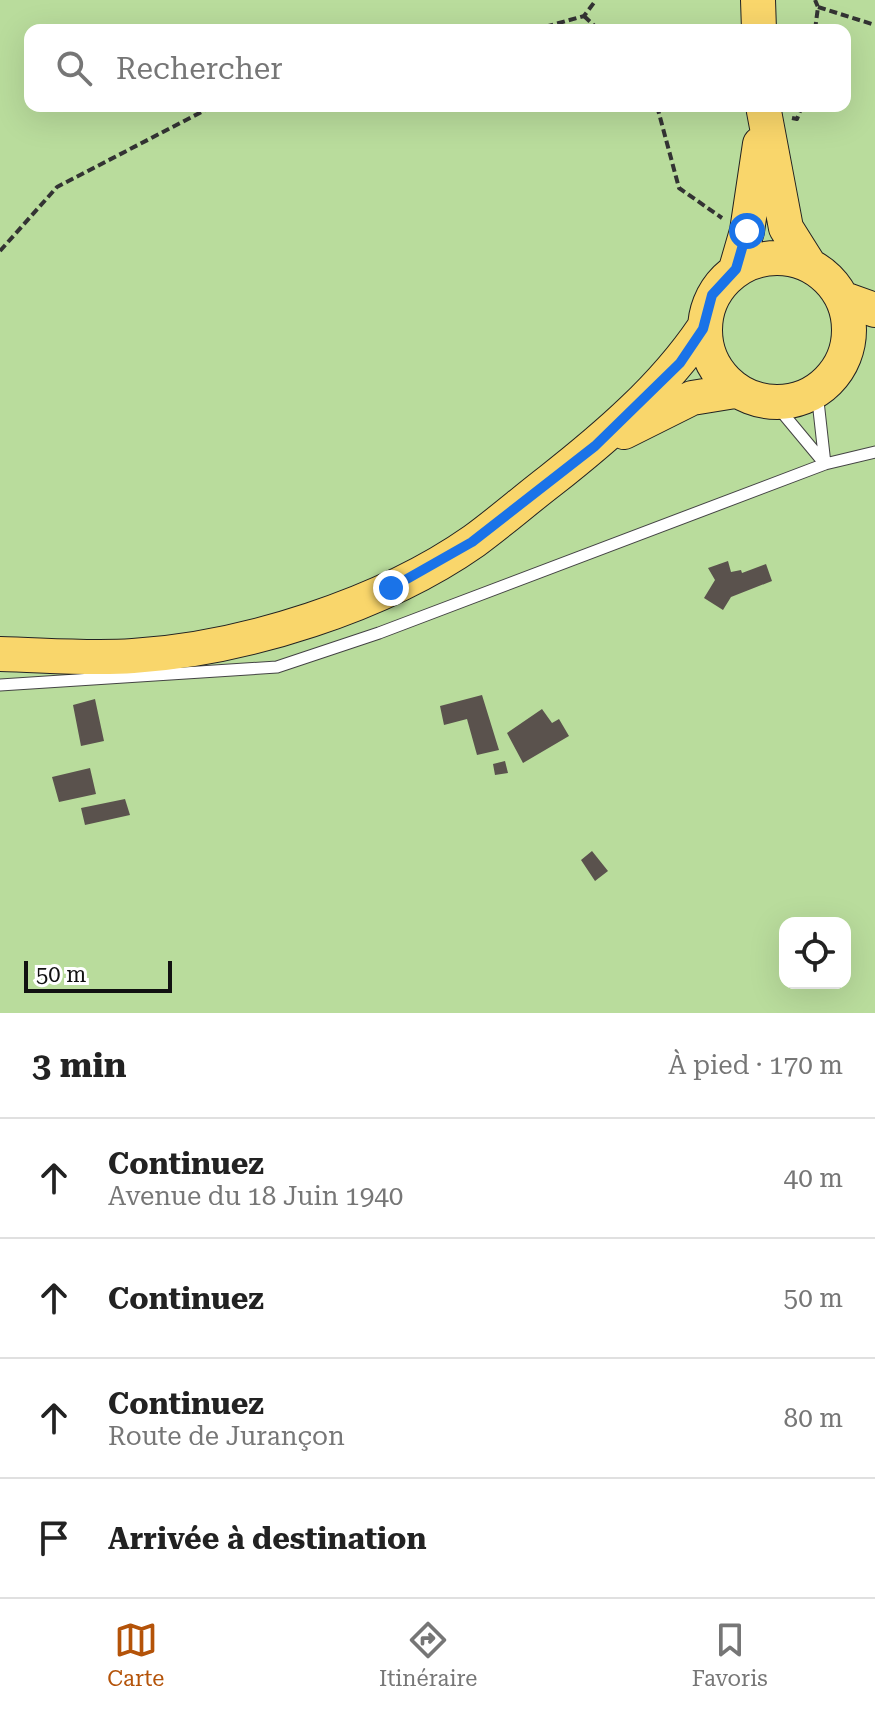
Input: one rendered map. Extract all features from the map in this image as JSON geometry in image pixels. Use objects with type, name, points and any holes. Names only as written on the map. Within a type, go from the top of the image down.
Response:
[{"type":"main road","points":[[758,0],[759,24]]},
{"type":"main road","points":[[771,112],[786,228],[808,263],[859,305],[840,367]]},
{"type":"main road","points":[[0,654],[134,656],[240,639],[325,614],[391,588],[472,542],[595,446],[680,363],[703,329],[712,295],[736,269],[747,231],[771,112]]},
{"type":"main road","points":[[736,269],[771,257],[808,263]]},
{"type":"main road","points":[[703,329],[711,364],[735,391]]},
{"type":"main road","points":[[595,446],[692,398],[735,391],[775,404],[817,392],[840,367],[875,351]]},
{"type":"lane","points":[[817,392],[825,464]]},
{"type":"lane","points":[[775,404],[825,464]]},
{"type":"lane","points":[[0,685],[277,667],[379,633],[825,464],[875,452]]},
{"type":"path","points":[[555,24],[584,16],[596,0]]},
{"type":"path","points":[[815,0],[818,7],[816,24]]},
{"type":"path","points":[[818,7],[875,25]]},
{"type":"path","points":[[584,16],[593,24]]},
{"type":"path","points":[[0,251],[57,187],[201,112]]},
{"type":"path","points":[[659,112],[679,188],[726,221]]},
{"type":"path","points":[[774,112],[797,119],[800,112]]},
{"type":"green space","points":[[0,0],[875,0],[875,1013],[0,1013]]},
{"type":"building","points":[[728,561],[731,572],[741,570],[742,573],[766,564],[772,581],[731,597],[723,610],[704,598],[715,580],[708,568]]},
{"type":"building","points":[[482,695],[499,750],[477,755],[467,719],[444,725],[440,706]]},
{"type":"building","points":[[95,699],[104,741],[81,746],[73,705]]},
{"type":"building","points":[[542,709],[552,723],[559,719],[569,736],[523,763],[507,733]]},
{"type":"building","points":[[505,761],[508,773],[495,775],[493,764]]},
{"type":"building","points":[[90,768],[96,794],[59,802],[52,777]]},
{"type":"building","points":[[125,799],[130,815],[85,825],[81,808]]},
{"type":"building","points":[[592,851],[608,871],[595,881],[581,860]]},
{"type":"route","points":[[391,588],[472,542],[595,446],[680,363],[703,329],[712,295],[736,269],[747,231]]}]
